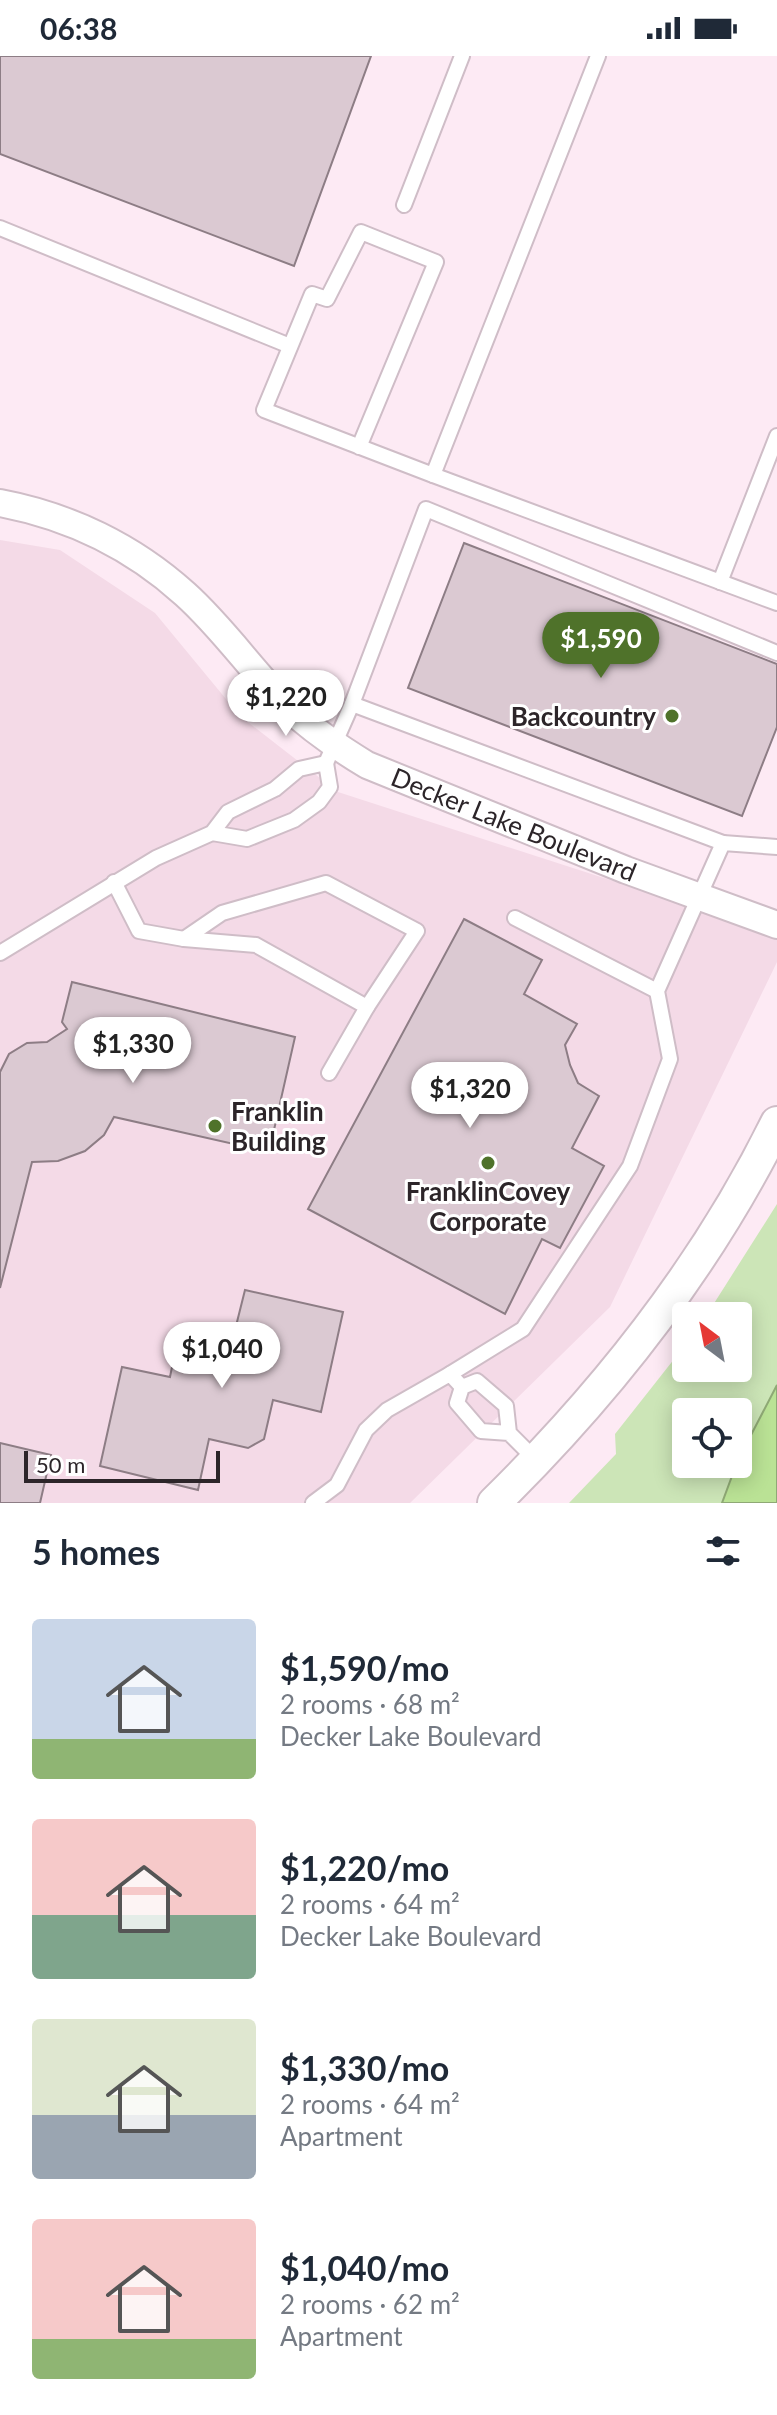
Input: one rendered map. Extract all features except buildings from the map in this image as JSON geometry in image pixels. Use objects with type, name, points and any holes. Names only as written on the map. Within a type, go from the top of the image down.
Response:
[{"type":"street","name":"Decker Lake Boulevard","points":[[0,503],[55,517],[101,536],[149,564],[186,595],[330,754],[367,765],[612,865],[777,925]]},
{"type":"street","points":[[494,1503],[601,1390],[657,1318],[728,1212],[777,1123]]},
{"type":"lane","points":[[404,205],[462,56]]},
{"type":"lane","points":[[433,475],[598,56]]},
{"type":"lane","points":[[0,228],[290,346]]},
{"type":"lane","points":[[359,447],[436,262],[361,232],[327,299],[312,294],[264,410],[359,447],[433,475],[777,603]]},
{"type":"lane","points":[[720,582],[777,436]]},
{"type":"lane","points":[[212,833],[247,839],[294,820],[319,802],[330,787],[330,754],[426,509],[777,653]]},
{"type":"lane","points":[[352,704],[723,843],[777,847]]},
{"type":"lane","points":[[0,953],[156,858],[212,833],[228,812],[275,789],[299,769],[330,754]]},
{"type":"lane","points":[[313,1503],[337,1485],[366,1430],[387,1410],[523,1329],[630,1166],[670,1059],[657,991],[723,843]]},
{"type":"lane","points":[[114,882],[139,931],[184,939],[256,945],[367,1007]]},
{"type":"lane","points":[[184,939],[222,913],[326,883],[417,931],[367,1007],[329,1073]]},
{"type":"lane","points":[[515,918],[657,991]]},
{"type":"lane","points":[[450,1374],[462,1387]]},
{"type":"lane","points":[[462,1387],[477,1381],[506,1406],[509,1433],[537,1461]]},
{"type":"lane","points":[[462,1387],[457,1403],[481,1431],[509,1433]]},
{"type":"shaded area","points":[[0,540],[60,550],[155,613],[240,716],[338,792],[777,934],[777,962],[610,1307],[410,1503],[0,1503]]},
{"type":"shaded area","points":[[777,1204],[777,1503],[569,1503],[616,1454],[615,1434],[672,1362],[672,1382],[752,1382],[752,1302],[715,1302]]},
{"type":"shaded area","points":[[777,1385],[777,1503],[722,1503],[731,1478],[752,1478],[752,1433]]},
{"type":"place","name":"Backcountry","points":[[672,716]]},
{"type":"place","name":"Franklin Building","points":[[215,1126]]},
{"type":"place","name":"FranklinCovey Corporate","points":[[488,1163]]}]
